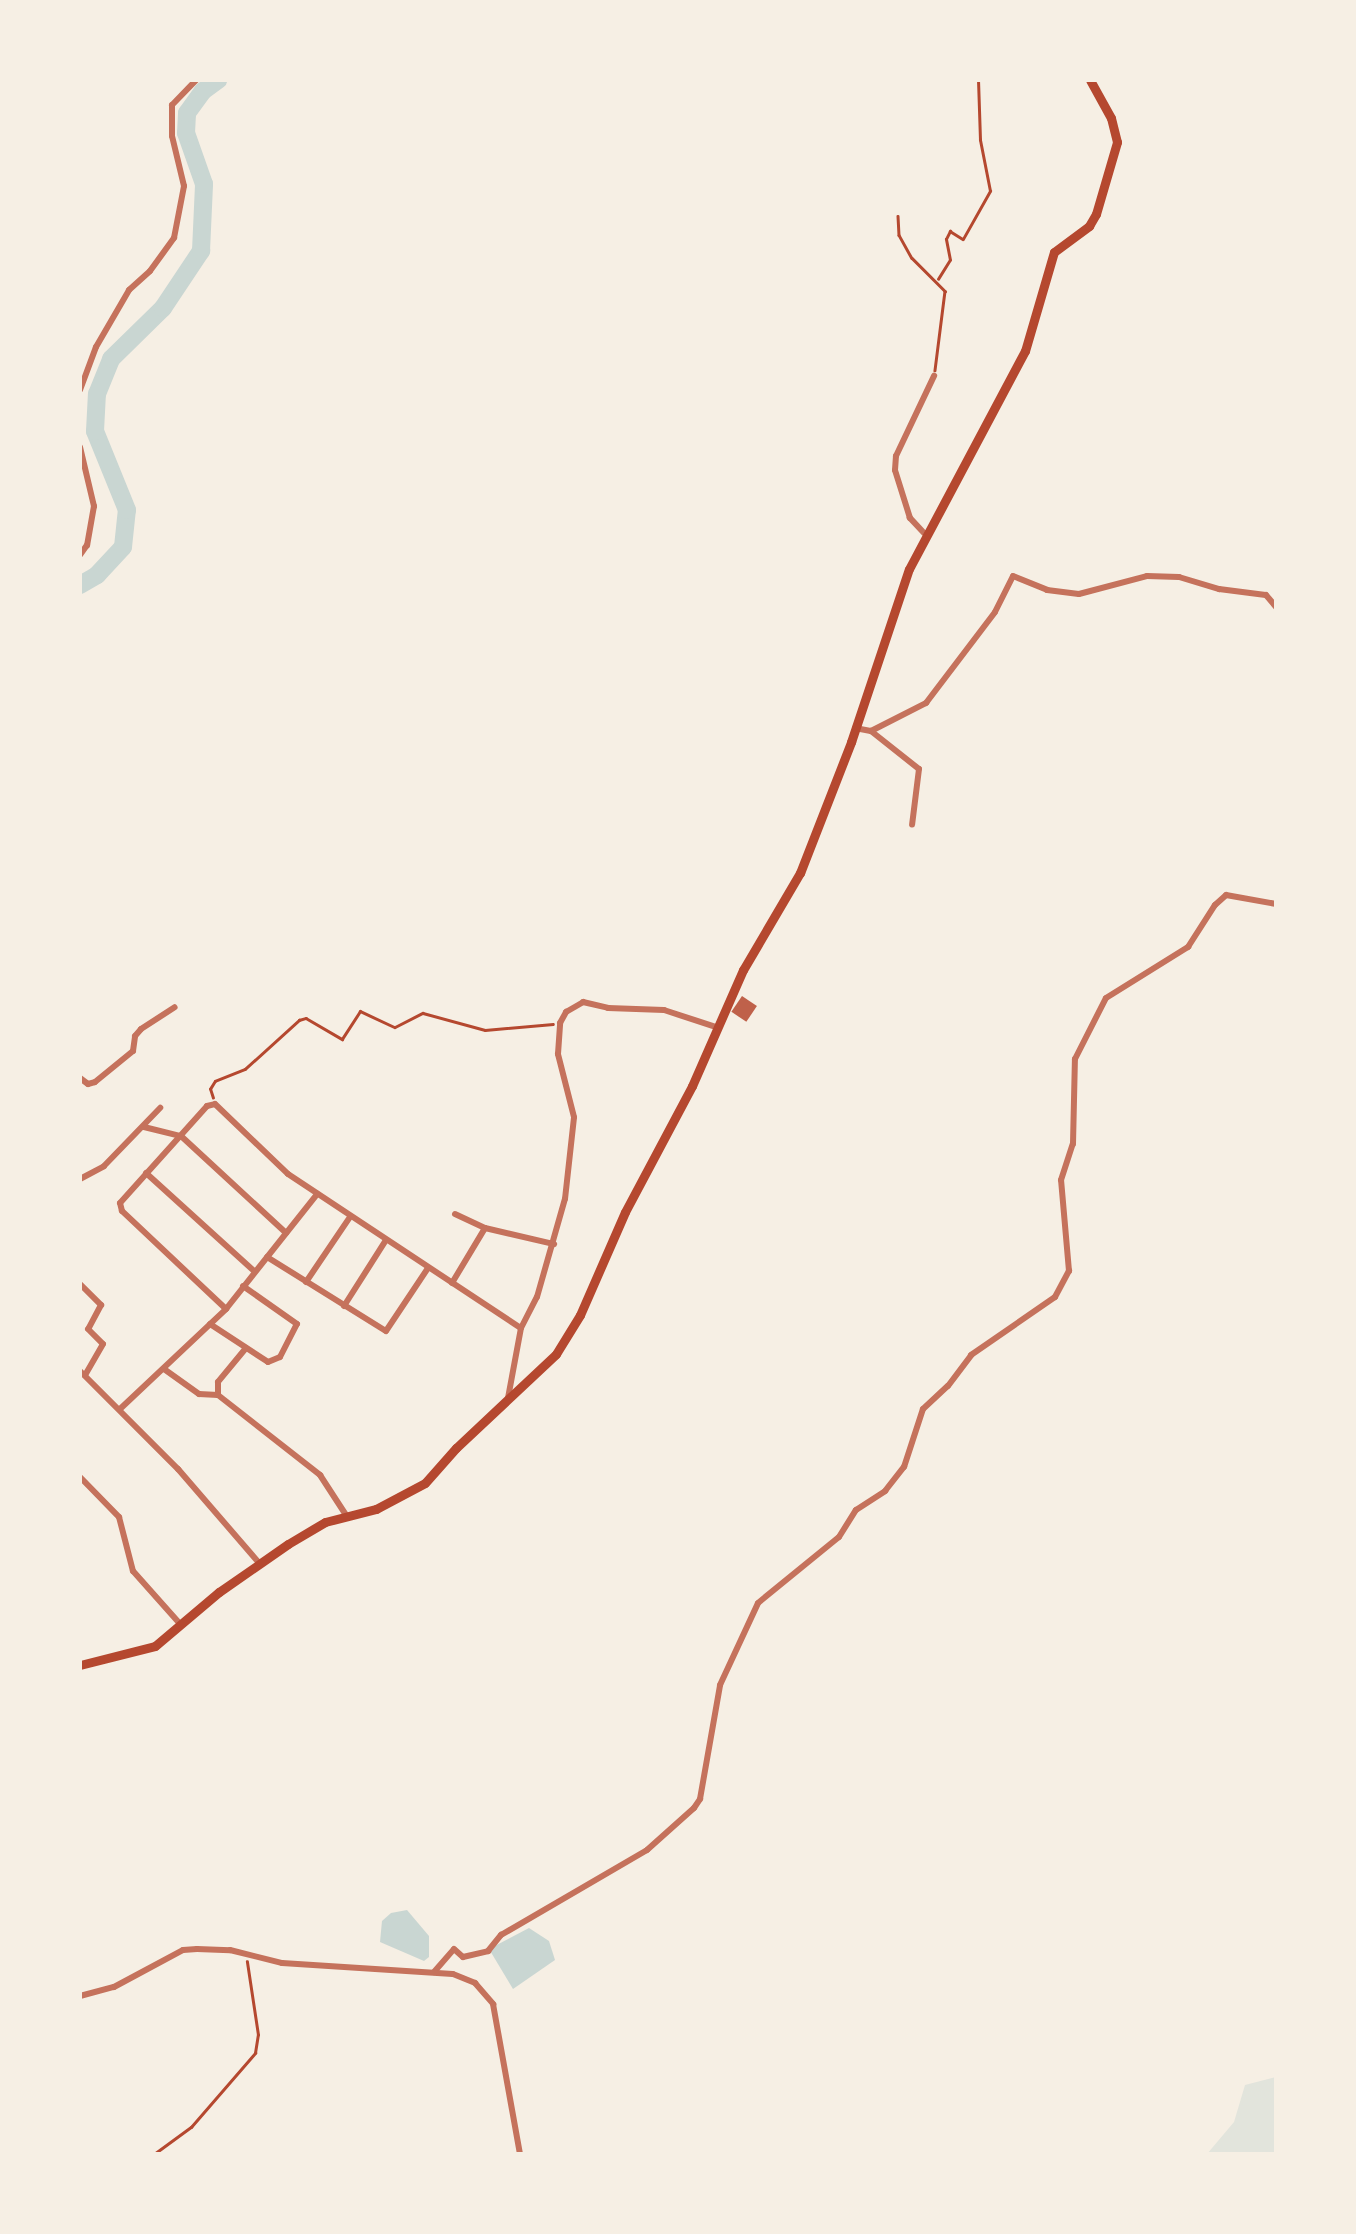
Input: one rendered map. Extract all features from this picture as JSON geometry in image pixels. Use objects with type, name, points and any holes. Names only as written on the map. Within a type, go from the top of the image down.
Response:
[{"type":"main road","points":[[80,1665],[155,1646],[260,1564],[325,1522],[376,1508],[425,1484],[556,1354],[580,1315],[625,1212],[692,1086],[716,1027],[800,873],[851,742],[924,533],[1025,350],[1054,252],[1090,226],[1096,214],[1117,142],[1090,80]]},
{"type":"street","points":[[80,390],[96,347],[129,290],[174,238],[184,186],[172,136],[172,105],[196,80]]},
{"type":"street","points":[[924,533],[910,518],[895,470],[896,456],[934,376]]},
{"type":"street","points":[[80,447],[94,506],[88,545],[80,555]]},
{"type":"street","points":[[871,732],[926,704],[995,612],[1014,576],[1048,590],[1080,594],[1147,576],[1179,577],[1218,589],[1266,595],[1276,608]]},
{"type":"street","points":[[855,728],[871,732],[918,769],[912,824]]},
{"type":"street","points":[[434,1972],[454,1949],[464,1957],[488,1951],[501,1935],[647,1850],[694,1808],[700,1799],[720,1685],[758,1603],[839,1537],[856,1510],[884,1491],[904,1467],[923,1409],[948,1386],[971,1355],[1055,1296],[1068,1271],[1061,1180],[1073,1144],[1075,1059],[1106,998],[1188,947],[1215,905],[1226,896],[1276,904]]},
{"type":"street","points":[[507,1399],[521,1328],[554,1244],[565,1199],[574,1117],[558,1054],[560,1022],[566,1012],[583,1002],[608,1008],[664,1010],[716,1027]]},
{"type":"street","points":[[80,1078],[88,1084],[96,1082],[133,1051],[134,1036],[141,1029],[175,1007]]},
{"type":"street","points":[[226,1308],[122,1211],[121,1197],[207,1106],[215,1104],[288,1174],[521,1328]]},
{"type":"street","points":[[80,1180],[98,1171],[160,1108]]},
{"type":"street","points":[[144,1127],[181,1136],[286,1233]]},
{"type":"street","points":[[146,1173],[254,1271]]},
{"type":"street","points":[[120,1409],[226,1308],[317,1194]]},
{"type":"street","points":[[456,1214],[485,1228],[554,1244]]},
{"type":"street","points":[[306,1282],[351,1217]]},
{"type":"street","points":[[452,1284],[485,1228]]},
{"type":"street","points":[[344,1306],[386,1240]]},
{"type":"street","points":[[267,1257],[386,1331],[428,1268]]},
{"type":"street","points":[[80,1284],[101,1305],[88,1329],[103,1344],[82,1373],[120,1409],[260,1564]]},
{"type":"street","points":[[210,1324],[274,1362],[297,1324],[243,1286]]},
{"type":"street","points":[[218,1395],[218,1382],[246,1348]]},
{"type":"street","points":[[164,1369],[199,1394],[218,1395],[320,1475],[346,1515]]},
{"type":"street","points":[[82,1480],[119,1517],[134,1571],[145,1589],[181,1624]]},
{"type":"street","points":[[80,1996],[130,1980],[184,1950],[230,1950],[282,1962],[434,1972],[475,1984],[493,2004],[520,2154]]},
{"type":"path","points":[[938,279],[950,260],[946,239],[950,232],[964,239],[990,191],[980,140],[978,80]]},
{"type":"path","points":[[898,216],[898,235],[912,258],[938,279],[945,291],[934,376]]},
{"type":"path","points":[[215,1104],[210,1089],[214,1081],[244,1069],[306,1018],[342,1040],[360,1010],[394,1027],[423,1012],[484,1030],[560,1022]]},
{"type":"path","points":[[154,2154],[191,2127],[255,2053],[258,2035],[247,1956]]},
{"type":"shaded area","points":[[407,1910],[429,1936],[429,1957],[424,1961],[380,1942],[382,1921],[391,1913]]},
{"type":"shaded area","points":[[529,1928],[549,1941],[555,1960],[513,1989],[489,1949]]},
{"type":"shaded area","points":[[1276,2077],[1276,2154],[1207,2154],[1234,2122],[1245,2085]]},
{"type":"building","points":[[742,996],[757,1006],[746,1022],[731,1012]]},
{"type":"waterway","points":[[80,585],[97,575],[123,547],[127,510],[95,431],[97,394],[111,359],[163,308],[201,251],[204,184],[186,133],[187,113],[203,91],[218,80]]}]
